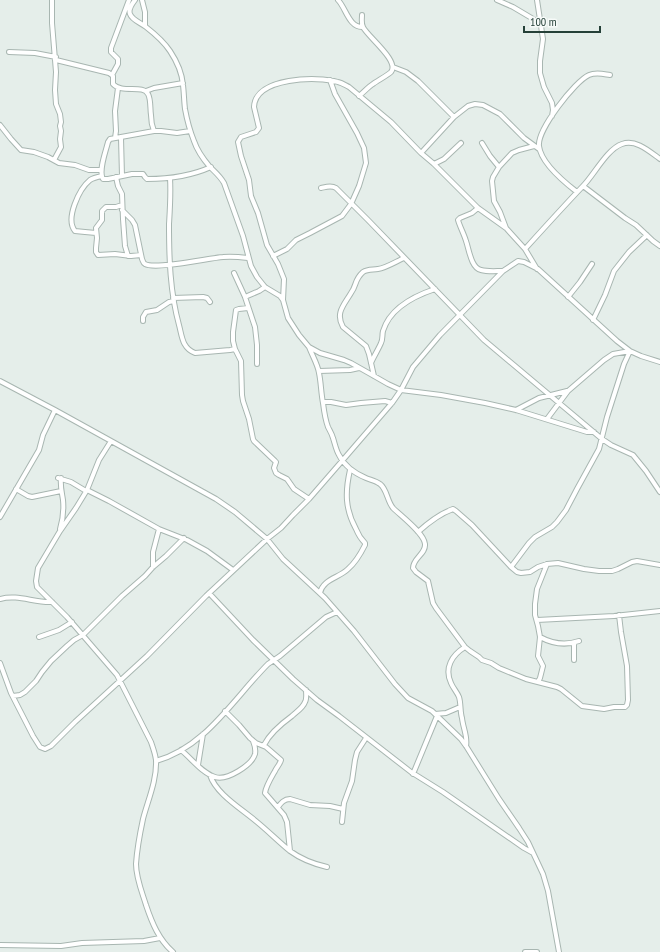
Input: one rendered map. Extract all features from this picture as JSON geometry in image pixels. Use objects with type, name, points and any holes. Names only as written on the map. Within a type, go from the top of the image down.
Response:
[{"type":"street","points":[[52,0],[52,23],[56,59],[56,104],[61,121],[61,145],[54,160]]},
{"type":"street","points":[[129,0],[132,5]]},
{"type":"street","points":[[129,0],[111,48],[111,52],[118,60],[118,64],[112,75],[114,84],[118,88],[127,90],[141,89],[146,91],[149,95],[154,131]]},
{"type":"street","points":[[135,0],[130,11],[132,16],[145,26],[170,50],[179,69],[183,82],[185,108],[194,142],[198,150],[224,183],[243,236],[251,266],[257,277],[266,287],[280,296],[283,300]]},
{"type":"street","points":[[142,0],[145,12],[145,26]]},
{"type":"street","points":[[338,0],[353,23],[358,27],[363,27]]},
{"type":"street","points":[[497,0],[513,7],[540,23]]},
{"type":"street","points":[[537,0],[543,39],[540,73],[544,87],[552,104],[552,116]]},
{"type":"street","points":[[359,96],[373,84],[390,73],[393,68],[391,61],[384,51],[366,33],[363,27],[362,15]]},
{"type":"street","points":[[9,52],[29,53],[56,59],[112,75]]},
{"type":"street","points":[[393,68],[406,72],[418,81],[454,117]]},
{"type":"street","points":[[577,192],[547,163],[541,154],[538,144],[540,135],[569,92],[585,77],[593,73],[610,75]]},
{"type":"street","points":[[619,615],[620,632],[627,666],[627,705],[625,707],[604,709],[582,706],[561,689],[514,674],[482,660],[465,647],[433,603],[428,581],[420,576],[413,568],[414,562],[425,548],[425,542],[418,532],[393,507],[388,500],[385,489],[381,484],[350,470],[338,455],[333,436],[328,426],[319,371],[309,347],[288,318],[283,300],[284,279],[278,264],[267,245],[258,213],[251,196],[248,175],[239,150],[239,140],[244,135],[256,132],[259,128],[254,103],[258,96],[266,88],[298,80],[330,80],[344,84],[391,122],[478,208],[506,228],[525,249],[538,269],[593,320],[630,351],[660,362]]},
{"type":"street","points":[[273,256],[286,249],[296,240],[342,216],[351,204],[359,186],[366,163],[365,155],[360,138],[335,94],[330,80]]},
{"type":"street","points":[[146,91],[183,82]]},
{"type":"street","points":[[115,138],[115,111],[118,88]]},
{"type":"street","points":[[422,153],[454,117],[471,104],[483,105],[498,113],[505,118],[524,138],[539,149]]},
{"type":"street","points":[[0,125],[21,150],[34,152],[59,163],[78,166],[89,170],[101,170]]},
{"type":"street","points":[[190,130],[177,133],[154,131],[110,139],[101,170],[103,179],[137,173],[143,174],[147,179],[170,178],[191,175],[211,167]]},
{"type":"street","points":[[121,138],[122,176]]},
{"type":"street","points":[[434,164],[444,159],[461,143]]},
{"type":"street","points":[[482,143],[499,167]]},
{"type":"street","points":[[525,249],[583,186],[615,148],[621,144],[628,143],[639,145],[646,148],[660,159]]},
{"type":"street","points":[[506,228],[493,198],[492,181],[499,167],[512,153],[534,146]]},
{"type":"street","points":[[96,233],[75,231],[72,227],[71,220],[76,201],[82,189],[92,179],[102,176]]},
{"type":"street","points":[[116,177],[118,186],[122,193],[125,246],[128,256]]},
{"type":"street","points":[[170,178],[169,252],[172,290],[175,310],[185,346],[194,353],[235,349]]},
{"type":"street","points":[[321,188],[328,186],[336,188],[484,340],[602,439],[611,445],[633,455],[660,492]]},
{"type":"street","points":[[583,186],[636,225],[660,246]]},
{"type":"street","points":[[122,205],[106,207],[103,209],[102,220],[96,228],[96,252],[98,255],[141,255]]},
{"type":"street","points":[[478,208],[458,220],[466,239],[470,255],[474,265],[479,270],[503,271]]},
{"type":"street","points":[[122,210],[135,225],[141,255],[143,261],[147,265],[178,264],[222,257],[248,258]]},
{"type":"street","points":[[593,320],[614,271],[629,252],[647,235]]},
{"type":"street","points":[[374,376],[366,346],[344,327],[340,321],[341,309],[352,292],[356,279],[364,272],[367,270],[381,269],[404,258]]},
{"type":"street","points":[[0,663],[13,696],[32,736],[40,747],[45,749],[51,746],[75,722],[151,653],[209,593],[267,539],[281,528],[309,499],[392,403],[401,390],[413,367],[440,335],[503,271],[518,261],[524,262],[538,269]]},
{"type":"street","points":[[568,296],[592,264]]},
{"type":"street","points":[[234,273],[245,297],[256,334],[258,345],[257,364]]},
{"type":"street","points":[[245,297],[266,287]]},
{"type":"street","points":[[371,363],[382,340],[383,331],[387,322],[394,312],[413,298],[434,289]]},
{"type":"street","points":[[143,321],[143,316],[146,312],[156,310],[174,299],[203,297],[207,298],[210,302]]},
{"type":"street","points":[[248,308],[239,308],[236,310],[233,341],[241,361],[242,395],[249,419],[252,439],[275,461],[276,464],[274,468],[276,473],[287,479],[294,489],[309,499]]},
{"type":"street","points":[[309,347],[320,354],[344,360],[401,390],[468,399],[516,410],[588,432],[594,432]]},
{"type":"street","points":[[547,419],[568,391],[610,355],[630,351]]},
{"type":"street","points":[[511,567],[535,537],[557,522],[566,510],[600,449],[607,417],[624,364],[630,351]]},
{"type":"street","points":[[319,371],[350,370],[359,368]]},
{"type":"street","points":[[0,381],[216,499],[235,512],[267,539],[283,559],[320,594],[354,631],[395,684],[408,698],[436,715],[461,739],[466,746],[519,828],[533,853],[546,882],[559,952]]},
{"type":"street","points":[[516,410],[539,398],[568,391]]},
{"type":"street","points":[[323,402],[346,405],[385,400],[392,403]]},
{"type":"street","points":[[0,517],[39,450],[43,435],[55,410]]},
{"type":"street","points":[[111,441],[95,468],[87,490],[38,568],[36,581],[37,587],[72,622],[114,671],[155,752],[155,772],[151,793],[143,820],[136,865],[138,882],[149,914],[160,938],[173,952]]},
{"type":"street","points":[[320,594],[322,587],[329,580],[350,568],[365,543],[351,520],[346,502],[350,470]]},
{"type":"street","points":[[60,531],[63,498],[59,478],[71,482],[109,501],[159,529],[184,538],[208,551],[233,570]]},
{"type":"street","points":[[16,489],[32,497],[61,490]]},
{"type":"street","points":[[418,532],[432,519],[452,509],[456,510],[517,572],[525,573],[547,564],[558,563],[599,571],[618,570],[632,562],[637,561],[660,565]]},
{"type":"street","points":[[153,567],[152,552],[159,529]]},
{"type":"street","points":[[13,696],[20,695],[25,692],[36,681],[51,661],[74,640],[83,635],[114,603],[145,576],[184,538]]},
{"type":"street","points":[[538,682],[543,666],[538,656],[540,636],[535,609],[536,596],[541,577],[547,564]]},
{"type":"street","points":[[209,593],[253,640],[306,690],[413,774],[443,792],[533,853]]},
{"type":"street","points":[[0,598],[15,597],[39,602],[52,602]]},
{"type":"street","points":[[537,620],[660,611]]},
{"type":"street","points":[[156,761],[165,758],[195,742],[226,711],[268,664],[326,617],[337,612]]},
{"type":"street","points":[[39,637],[59,630],[72,622]]},
{"type":"street","points":[[540,636],[559,644],[568,644],[579,641]]},
{"type":"street","points":[[574,643],[574,660]]},
{"type":"street","points":[[465,647],[454,656],[449,665],[448,676],[459,696],[467,739],[466,746]]},
{"type":"street","points":[[264,746],[266,741],[276,729],[296,713],[305,703],[306,690]]},
{"type":"street","points":[[436,715],[446,713],[460,707]]},
{"type":"street","points":[[226,711],[253,741],[264,746],[281,760],[266,787],[265,793],[284,815],[287,822],[290,851]]},
{"type":"street","points":[[413,774],[436,715]]},
{"type":"street","points":[[198,766],[204,734]]},
{"type":"street","points":[[342,822],[344,803],[352,780],[357,752],[366,738]]},
{"type":"street","points":[[181,750],[210,775],[216,778],[225,778],[250,762],[255,755],[253,741]]},
{"type":"street","points":[[210,775],[217,788],[290,851],[317,865],[327,867]]},
{"type":"street","points":[[278,808],[286,799],[290,799],[310,805],[330,806],[343,809]]},
{"type":"street","points":[[0,946],[61,946],[82,943],[144,941],[160,938]]},
{"type":"street","points":[[525,952],[537,952]]}]
